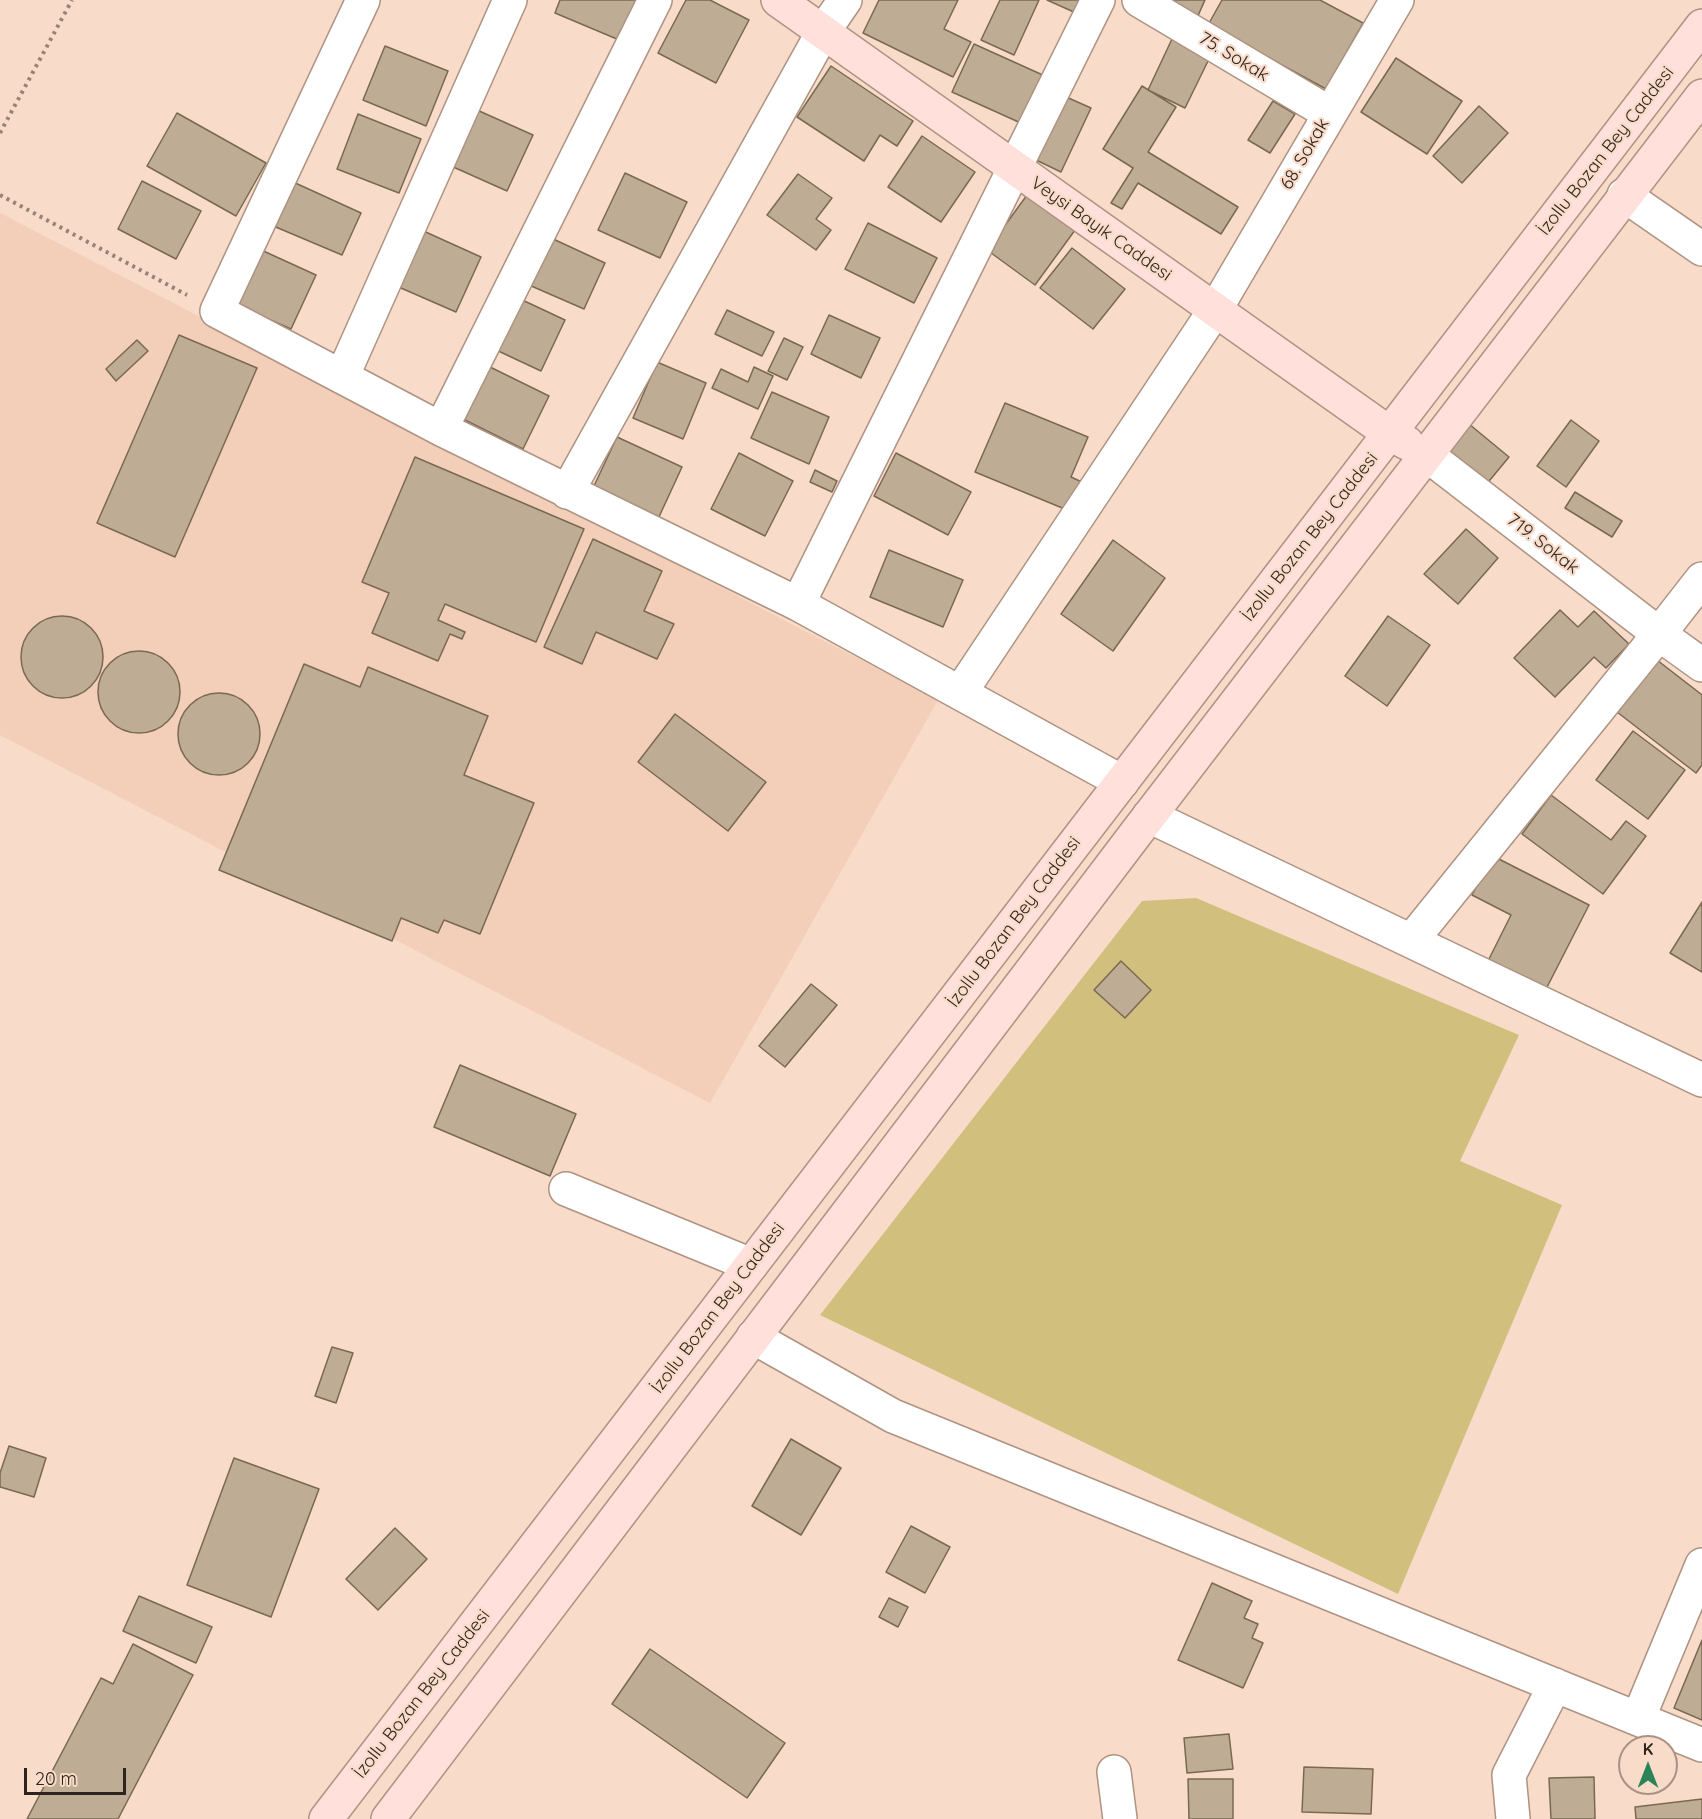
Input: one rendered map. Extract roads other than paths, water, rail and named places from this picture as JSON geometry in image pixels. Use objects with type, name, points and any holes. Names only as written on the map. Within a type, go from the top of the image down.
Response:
[{"type":"main road","name":"Veysi Bayık Caddesi","points":[[778,0],[1389,433],[1427,455]]},
{"type":"main road","name":"İzollu Bozan Bey Caddesi","points":[[326,1819],[1702,26]]},
{"type":"main road","points":[[388,1819],[1149,816],[1702,96]]},
{"type":"street","points":[[363,0],[217,311],[441,429],[798,604],[1122,782]]},
{"type":"street","points":[[342,377],[510,0]]},
{"type":"street","points":[[441,429],[655,0]]},
{"type":"street","points":[[567,492],[823,32],[845,0]]},
{"type":"street","points":[[798,604],[1098,0]]},
{"type":"street","name":"75. Sokak","points":[[1139,0],[1329,113]]},
{"type":"street","name":"68. Sokak","points":[[960,693],[1215,310],[1397,0]]},
{"type":"street","points":[[1624,195],[1702,249]]},
{"type":"street","name":"719. Sokak","points":[[1427,455],[1659,634],[1702,664]]},
{"type":"street","points":[[1411,941],[1702,579]]},
{"type":"street","points":[[1149,816],[1702,1080]]},
{"type":"street","points":[[566,1189],[751,1265]]},
{"type":"street","points":[[753,1337],[893,1416],[1702,1745]]},
{"type":"street","points":[[1638,1719],[1702,1565]]},
{"type":"street","points":[[1513,1819],[1509,1775],[1555,1685]]},
{"type":"street","points":[[1114,1772],[1120,1819]]}]
